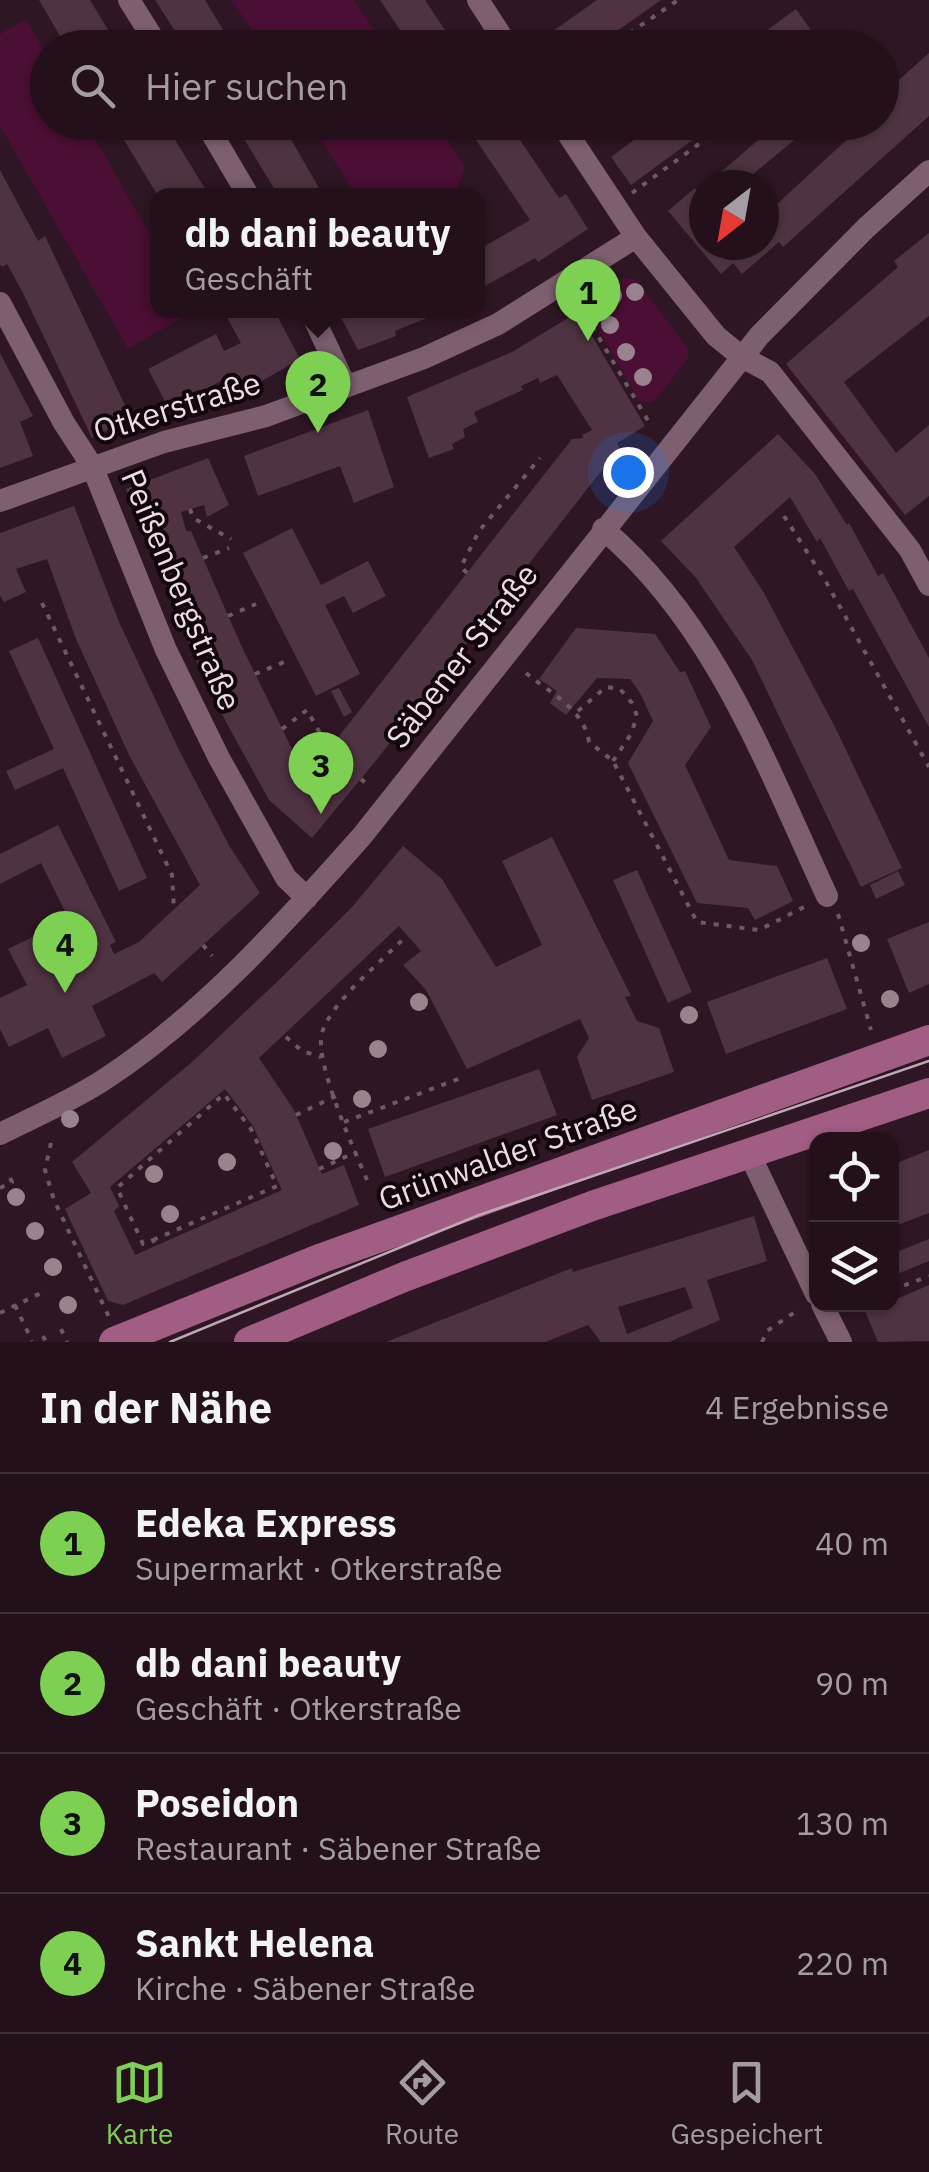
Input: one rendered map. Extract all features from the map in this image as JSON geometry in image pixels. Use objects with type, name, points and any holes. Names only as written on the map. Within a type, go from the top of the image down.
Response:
[{"type":"main road","name":"Grünwalder Straße","points":[[112,1332],[929,1040]]},
{"type":"main road","points":[[248,1342],[592,1206],[929,1093]]},
{"type":"street","points":[[129,0],[148,30]]},
{"type":"street","points":[[478,0],[498,30]]},
{"type":"street","points":[[215,140],[243,188]]},
{"type":"street","points":[[572,140],[636,236],[716,336],[742,357],[770,372],[910,550],[929,584]]},
{"type":"street","name":"Säbener Straße","points":[[1,1131],[72,1100],[160,1038],[307,898],[362,836],[742,357],[852,242],[929,170]]},
{"type":"street","name":"Otkerstraße","points":[[0,501],[178,438],[266,416],[424,358],[498,324],[636,236]]},
{"type":"street","name":"Peißenbergstraße","points":[[0,304],[64,423],[92,466],[166,650],[215,750],[286,878],[307,898]]},
{"type":"street","points":[[314,318],[346,387]]},
{"type":"street","points":[[603,529],[625,548],[690,623],[765,763],[827,896]]},
{"type":"street","points":[[910,550],[929,534]]},
{"type":"street","points":[[750,1155],[809,1291]]},
{"type":"street","points":[[820,1312],[840,1342]]},
{"type":"path","points":[[634,30],[678,0]]},
{"type":"path","points":[[632,193],[704,140]]},
{"type":"path","points":[[579,304],[650,424]]},
{"type":"path","points":[[467,573],[461,567],[480,531],[540,458]]},
{"type":"path","points":[[190,509],[193,518],[230,538]]},
{"type":"path","points":[[784,516],[825,580],[929,767]]},
{"type":"path","points":[[203,558],[229,548]]},
{"type":"path","points":[[500,599],[510,606]]},
{"type":"path","points":[[42,604],[172,875],[174,910]]},
{"type":"path","points":[[228,616],[256,604]]},
{"type":"path","points":[[254,674],[284,662]]},
{"type":"path","points":[[526,673],[577,713],[590,742],[613,761],[696,922],[759,930],[827,896],[838,914],[871,1030]]},
{"type":"path","points":[[577,713],[606,687],[620,689],[632,703],[638,716],[613,761]]},
{"type":"path","points":[[282,729],[307,710],[328,749]]},
{"type":"path","points":[[361,779],[370,787]]},
{"type":"path","points":[[367,1180],[321,1057],[323,1030],[340,1004],[403,939]]},
{"type":"path","points":[[203,945],[212,956]]},
{"type":"path","points":[[286,1037],[302,1051],[321,1057]]},
{"type":"path","points":[[344,1123],[461,1078]]},
{"type":"path","points":[[134,1252],[143,1244],[154,1243],[277,1186],[251,1129],[224,1094],[117,1188],[143,1244]]},
{"type":"path","points":[[296,1115],[336,1096]]},
{"type":"path","points":[[50,1143],[45,1170],[54,1200],[112,1332]]},
{"type":"path","points":[[319,1169],[356,1152]]},
{"type":"path","points":[[0,1188],[12,1182],[10,1178]]},
{"type":"path","points":[[899,1287],[929,1276]]},
{"type":"path","points":[[0,1313],[43,1292]]},
{"type":"path","points":[[762,1342],[766,1330],[809,1305]]},
{"type":"path","points":[[15,1306],[32,1341]]},
{"type":"path","points":[[60,1328],[67,1342]]},
{"type":"shaded area","points":[[232,0],[354,0],[374,30],[251,30]]},
{"type":"shaded area","points":[[26,19],[32,30],[30,140],[96,140],[150,235],[150,318],[182,318],[128,349],[0,126],[0,34]]},
{"type":"shaded area","points":[[321,140],[447,140],[465,167],[458,188],[352,188]]},
{"type":"shaded area","points":[[624,278],[635,279],[688,348],[688,358],[653,403],[639,401],[594,321],[601,315],[593,302]]},
{"type":"building","points":[[39,0],[90,0],[108,30],[56,30]]},
{"type":"building","points":[[155,0],[205,0],[223,30],[174,30]]},
{"type":"building","points":[[380,0],[425,0],[445,30],[400,30]]},
{"type":"building","points":[[597,0],[661,0],[618,30],[554,30]]},
{"type":"building","points":[[796,9],[811,30],[767,30]]},
{"type":"building","points":[[929,53],[929,116],[783,247],[779,242],[779,202],[846,140],[899,140],[899,80]]},
{"type":"building","points":[[124,140],[175,140],[205,188],[153,188]]},
{"type":"building","points":[[245,140],[291,140],[319,188],[274,188]]},
{"type":"building","points":[[476,140],[520,140],[559,198],[566,194],[588,229],[538,262],[535,258],[485,286],[485,246],[530,220]]},
{"type":"building","points":[[634,140],[692,140],[631,185],[611,157]]},
{"type":"building","points":[[758,140],[794,140],[758,170],[723,170]]},
{"type":"building","points":[[0,170],[38,241],[45,236],[131,418],[92,438],[22,291],[7,264],[0,264]]},
{"type":"building","points":[[689,193],[689,236],[668,211]]},
{"type":"building","points":[[929,233],[929,316],[844,382],[896,453],[929,425],[929,496],[905,515],[786,364],[898,267],[894,261]]},
{"type":"building","points":[[709,260],[758,260],[742,274],[733,263],[721,274]]},
{"type":"building","points":[[578,312],[645,426],[617,443],[620,451],[312,838],[269,800],[226,722],[198,665],[126,489],[208,458],[229,505],[207,517],[204,505],[181,512],[186,531],[191,531],[302,775],[311,765],[314,768],[572,439],[583,438],[592,430],[557,375],[540,383],[538,378],[521,386],[523,390],[474,412],[478,422],[463,429],[465,437],[452,444],[454,449],[429,458],[407,397],[512,352]]},
{"type":"building","points":[[227,318],[278,318],[300,359],[239,394],[230,376],[169,409],[148,369],[216,334],[224,351],[241,343]]},
{"type":"building","points":[[341,318],[427,318],[395,331],[396,336],[358,350]]},
{"type":"building","points":[[0,353],[33,416],[20,422],[33,456],[0,468]]},
{"type":"building","points":[[368,410],[394,487],[354,503],[340,466],[258,496],[244,456]]},
{"type":"building","points":[[778,434],[815,474],[849,523],[878,576],[883,573],[929,658],[929,727],[853,589],[849,591],[820,538],[817,542],[790,497],[734,547],[764,593],[836,729],[902,868],[861,887],[752,660],[696,578],[661,541]]},
{"type":"building","points":[[74,506],[119,622],[180,752],[230,847],[260,893],[162,982],[154,973],[92,1006],[106,1036],[62,1058],[48,1028],[9,1047],[0,1029],[0,998],[27,985],[8,949],[53,927],[72,963],[87,956],[41,863],[0,884],[0,854],[58,825],[116,942],[110,945],[114,954],[139,942],[200,885],[129,755],[76,639],[47,559],[16,569],[26,592],[4,602],[0,595],[0,533]]},
{"type":"building","points":[[292,528],[321,585],[368,561],[386,596],[353,613],[344,596],[325,605],[360,674],[316,696],[243,553]]},
{"type":"building","points":[[576,628],[655,634],[680,672],[685,671],[711,727],[685,765],[729,860],[777,866],[793,901],[755,920],[748,908],[697,903],[628,763],[653,721],[640,693],[630,679],[597,678],[566,715],[550,703],[557,691],[539,679]]},
{"type":"building","points":[[38,638],[147,878],[119,891],[63,768],[15,790],[6,771],[54,749],[9,651]]},
{"type":"building","points":[[339,688],[352,712],[344,717],[331,691]]},
{"type":"building","points":[[552,837],[631,996],[625,997],[637,1021],[659,1028],[674,1072],[592,1100],[577,1057],[589,1038],[580,1019],[467,1069],[426,990],[403,965],[421,951],[399,926],[259,1058],[294,1110],[322,1174],[344,1165],[359,1205],[123,1305],[108,1301],[65,1209],[91,1193],[72,1162],[192,1062],[279,980],[352,907],[403,846],[442,879],[496,967],[542,945],[502,861]],"holes":[[[225,1089],[253,1126],[282,1190],[135,1255],[114,1211],[119,1206],[110,1187]]]},
{"type":"building","points":[[637,870],[692,992],[668,1003],[613,880]]},
{"type":"building","points":[[898,871],[905,885],[876,899],[870,885]]},
{"type":"building","points":[[929,922],[929,984],[909,993],[887,939]]},
{"type":"building","points":[[827,958],[847,1009],[726,1054],[707,1002]]},
{"type":"building","points":[[539,1069],[557,1115],[385,1177],[368,1129]]},
{"type":"building","points":[[929,1150],[929,1213],[899,1224],[899,1222],[899,1162]]},
{"type":"building","points":[[754,1216],[767,1261],[707,1280],[720,1320],[669,1342],[601,1342],[588,1325],[545,1342],[386,1342],[572,1268],[573,1272]],"holes":[[[685,1287],[693,1308],[627,1334],[618,1307]]]},
{"type":"building","points":[[929,1239],[929,1261],[899,1273],[899,1251]]},
{"type":"building","points":[[929,1285],[929,1341],[878,1342],[865,1312],[899,1312],[899,1298]]},
{"type":"tram line","points":[[170,1342],[479,1215],[929,1061]]},
{"type":"place","name":"Edeka Express","points":[[588,341]]},
{"type":"place","name":"db dani beauty","points":[[318,433]]},
{"type":"place","name":"Poseidon","points":[[321,814]]},
{"type":"place","name":"Sankt Helena","points":[[65,993]]}]
